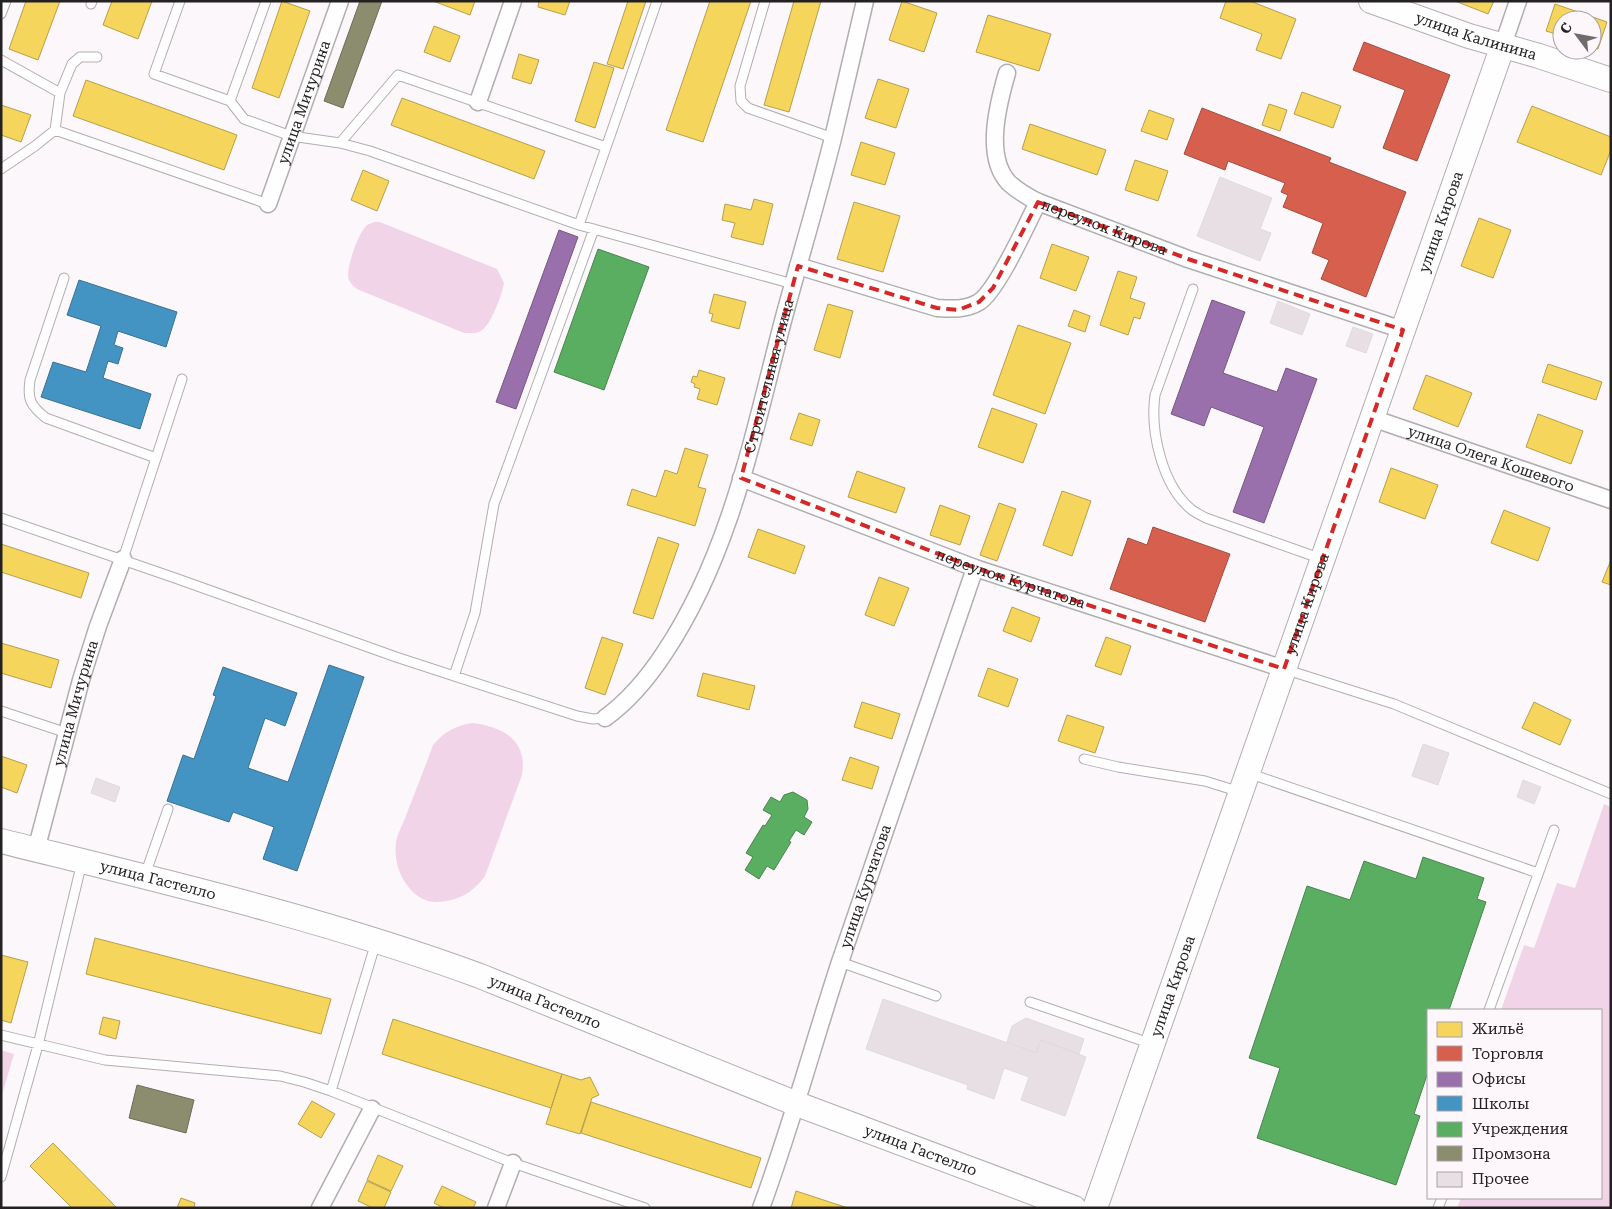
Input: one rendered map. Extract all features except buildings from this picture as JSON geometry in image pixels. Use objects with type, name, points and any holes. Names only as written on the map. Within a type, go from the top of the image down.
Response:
[{"type":"street","name":"улица Мичурина","points":[[268,204],[340,1]]},
{"type":"street","points":[[478,102],[513,1]]},
{"type":"street","name":"Строительная улица","points":[[605,718],[622,706],[648,677],[679,631],[698,595],[720,545],[741,478],[833,138],[865,1]]},
{"type":"street","name":"улица Калинина","points":[[1371,1],[1469,36],[1611,80]]},
{"type":"street","name":"улица Кирова","points":[[1095,1208],[1518,1]]},
{"type":"street","points":[[1007,73],[997,120],[995,142],[997,162],[1008,181],[1021,193],[1038,202]]},
{"type":"street","name":"переулок Кирова","points":[[798,266],[937,308],[958,310],[979,302],[993,288],[1038,202],[1188,259],[1403,330]]},
{"type":"street","name":"улица Олега Кошевого","points":[[1372,418],[1611,500]]},
{"type":"street","name":"переулок Курчатова","points":[[741,478],[975,568],[1284,669]]},
{"type":"street","name":"улица Мичурина","points":[[36,850],[98,626],[123,559]]},
{"type":"street","name":"улица Курчатова","points":[[761,1208],[783,1149],[805,1071],[840,962],[975,568]]},
{"type":"street","name":"улица Гастелло","points":[[1,841],[302,919],[480,976],[797,1104],[1074,1208]]},
{"type":"street","points":[[320,1208],[372,1109]]},
{"type":"street","points":[[496,1208],[513,1164]]},
{"type":"lane","points":[[1,14],[6,1]]},
{"type":"lane","points":[[180,1],[154,74],[230,101],[244,119],[291,136],[340,143],[370,151],[580,225],[793,284]]},
{"type":"lane","points":[[230,101],[266,1]]},
{"type":"lane","points":[[580,225],[657,1]]},
{"type":"lane","points":[[765,1],[740,86],[741,100],[748,108],[833,138]]},
{"type":"lane","points":[[1,169],[55,130],[60,92],[72,64],[80,57],[97,57]]},
{"type":"lane","points":[[1,60],[60,92]]},
{"type":"lane","points":[[340,143],[398,75],[606,147]]},
{"type":"lane","points":[[55,130],[268,204]]},
{"type":"lane","points":[[454,676],[475,613],[494,504],[594,229]]},
{"type":"lane","points":[[64,278],[30,380],[30,401],[36,410],[46,418],[156,458]]},
{"type":"lane","points":[[1193,289],[1155,395],[1153,412],[1160,457],[1170,480],[1180,497],[1192,510],[1206,518],[1322,559]]},
{"type":"lane","points":[[123,559],[182,379]]},
{"type":"lane","points":[[1,518],[123,559],[396,658],[577,716],[593,719],[605,718]]},
{"type":"lane","points":[[1284,669],[1394,704],[1611,794]]},
{"type":"lane","points":[[1,711],[67,733]]},
{"type":"lane","points":[[1084,759],[1118,767],[1205,781],[1244,782],[1538,873]]},
{"type":"lane","points":[[144,878],[168,809]]},
{"type":"lane","points":[[1489,1009],[1554,830]]},
{"type":"lane","points":[[1,1176],[38,1045],[82,862]]},
{"type":"lane","points":[[331,1091],[376,942]]},
{"type":"lane","points":[[840,962],[936,996]]},
{"type":"lane","points":[[1030,1002],[1152,1044]]},
{"type":"lane","points":[[1,1035],[105,1060],[280,1076],[304,1082],[513,1164],[645,1208]]},
{"type":"highlighted area","points":[[1038,202],[1188,259],[1403,330],[1284,669],[975,568],[741,478],[798,266],[937,308],[958,310],[979,302],[993,288]]},
{"type":"shaded area","points":[[374,222],[380,222],[497,269],[504,283],[496,309],[485,328],[477,333],[464,333],[357,289],[349,280],[348,275],[353,252],[363,229]]},
{"type":"shaded area","points":[[473,723],[494,728],[511,737],[521,753],[523,763],[522,775],[485,876],[464,895],[443,902],[427,901],[413,892],[401,875],[396,859],[397,838],[433,745],[451,730],[461,725]]},
{"type":"shaded area","points":[[1604,804],[1611,807],[1611,1208],[1457,1208],[1461,1199],[1602,1199],[1602,1009],[1501,1009],[1524,945],[1534,948],[1557,883],[1575,888]]},
{"type":"shaded area","points":[[1,1050],[14,1054],[1,1098]]}]
